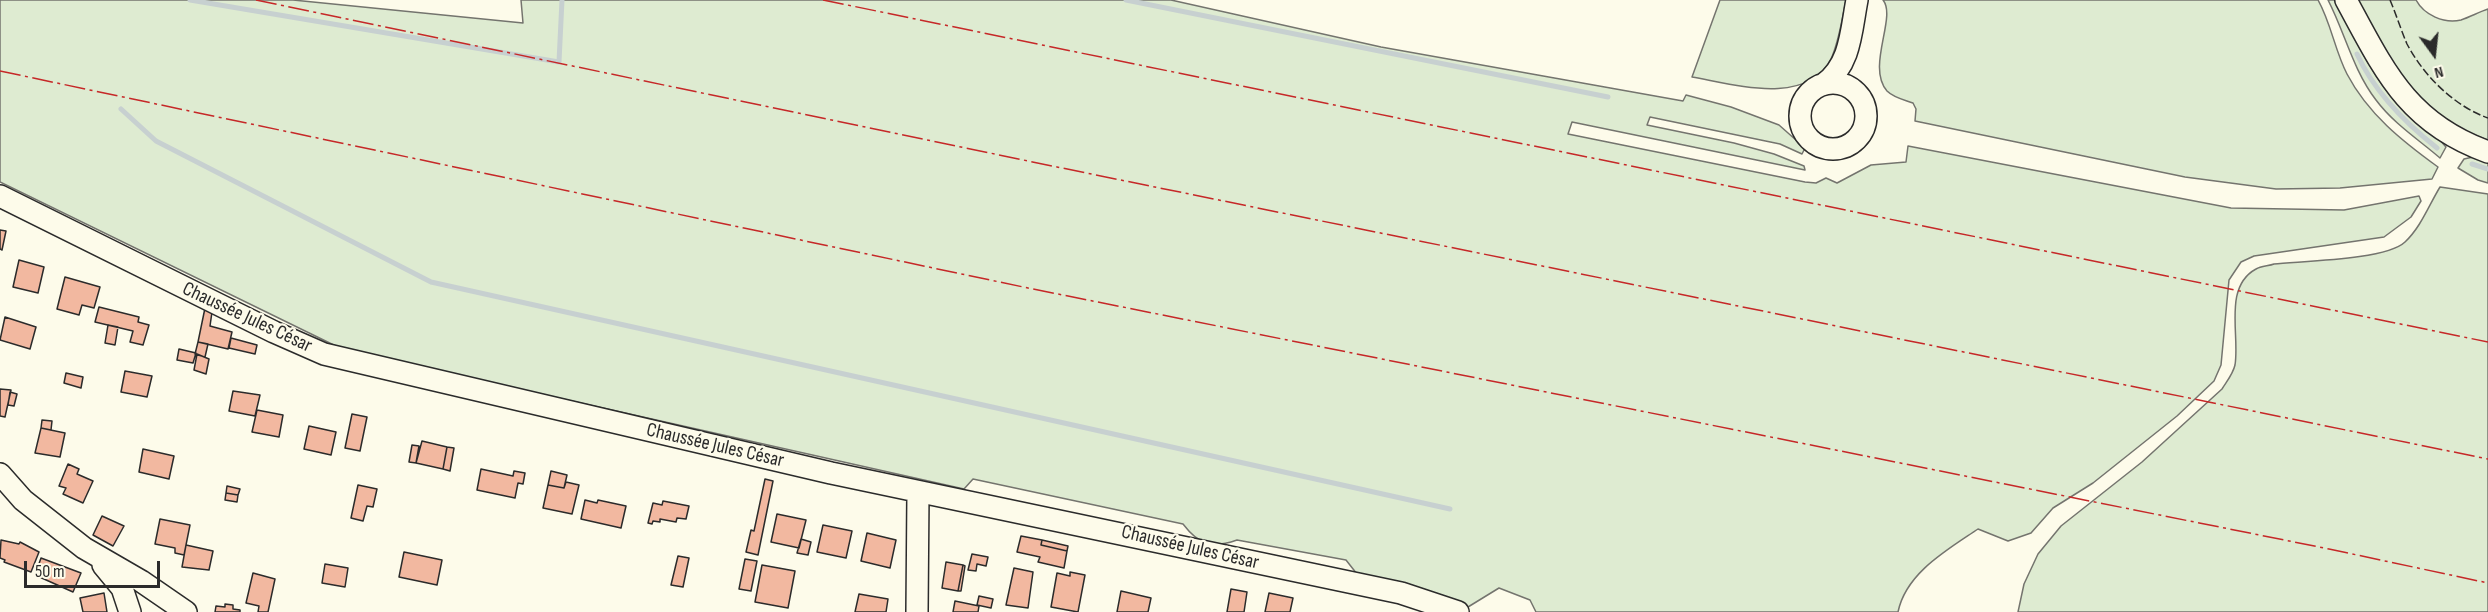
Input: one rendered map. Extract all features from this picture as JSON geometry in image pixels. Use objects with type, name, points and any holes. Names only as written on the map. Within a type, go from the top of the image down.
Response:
[{"type":"street","points":[[1849,47],[1838,72],[1808,94],[1800,112],[1803,131],[1816,145],[1825,148],[1844,147],[1853,142],[1862,130],[1866,115],[1853,90],[1848,65],[1857,0]]},
{"type":"street","points":[[2346,0],[2386,72],[2412,106],[2446,133],[2488,152]]},
{"type":"street","points":[[1824,84],[1844,85],[1853,90]]},
{"type":"street","name":"Chaussée Jules César","points":[[0,196],[274,332],[324,354],[713,447],[1401,593],[1458,612]]},
{"type":"street","points":[[0,474],[23,500],[84,548],[113,576],[126,596],[130,612]]},
{"type":"street","points":[[917,612],[918,492]]},
{"type":"street","points":[[84,548],[141,581],[186,612]]},
{"type":"green space","points":[[0,0],[293,0],[523,23],[521,0],[1171,0],[1381,47],[1683,101],[1686,95],[1731,107],[1779,125],[1805,148],[1802,154],[1780,144],[1650,117],[1647,125],[1734,143],[1774,154],[1804,166],[1805,170],[1572,122],[1568,134],[1805,182],[1816,183],[1826,178],[1837,183],[1871,165],[1906,162],[1908,146],[2231,208],[2344,210],[2419,196],[2421,201],[2411,217],[2384,237],[2254,256],[2241,262],[2229,280],[2221,365],[2214,381],[2177,416],[2093,483],[2053,508],[2031,533],[2008,541],[1978,529],[1941,554],[1919,574],[1910,586],[1902,598],[1898,612],[1536,612],[1530,600],[1499,588],[1468,607],[1357,574],[1346,560],[1237,540],[1220,544],[1207,543],[1195,537],[1183,524],[973,479],[964,489],[344,350],[0,182]]},
{"type":"green space","points":[[1720,0],[1846,0],[1834,52],[1820,74],[1804,83],[1787,88],[1768,89],[1692,77]]},
{"type":"green space","points":[[1883,0],[2318,0],[2347,74],[2365,102],[2399,137],[2438,167],[2432,179],[2340,188],[2276,189],[2185,177],[1915,121],[1916,109],[1913,103],[1887,91],[1881,81],[1880,56],[1887,18]]},
{"type":"green space","points":[[2328,0],[2334,0],[2385,89],[2406,112],[2446,147],[2440,158],[2398,124],[2376,100],[2355,64]]},
{"type":"green space","points":[[2357,0],[2416,0],[2429,14],[2448,21],[2461,20],[2488,9],[2488,140],[2464,130],[2443,117],[2424,101],[2394,65]]},
{"type":"green space","points":[[2473,157],[2488,161],[2488,183],[2458,168],[2464,159]]},
{"type":"green space","points":[[2440,187],[2488,194],[2488,612],[2018,612],[2024,584],[2038,554],[2061,526],[2142,462],[2222,389],[2235,365],[2236,299],[2246,277],[2258,268],[2274,264],[2363,256],[2395,248],[2405,242],[2416,230]]},
{"type":"building","points":[[0,230],[6,231],[2,250],[0,249]]},
{"type":"building","points":[[19,260],[44,267],[38,293],[13,287]]},
{"type":"building","points":[[65,277],[100,287],[94,308],[82,305],[79,315],[57,309]]},
{"type":"building","points":[[99,307],[139,317],[138,322],[149,325],[143,345],[130,342],[133,331],[95,322]]},
{"type":"building","points":[[205,308],[212,312],[210,326],[232,332],[228,349],[198,342]]},
{"type":"building","points":[[5,317],[36,327],[30,349],[0,340]]},
{"type":"building","points":[[108,325],[118,327],[115,345],[105,343]]},
{"type":"building","points":[[231,338],[257,345],[255,354],[229,348]]},
{"type":"building","points":[[198,342],[208,344],[205,357],[195,354]]},
{"type":"building","points":[[179,349],[196,353],[193,363],[177,360]]},
{"type":"building","points":[[197,354],[209,359],[206,374],[194,370]]},
{"type":"building","points":[[125,371],[152,376],[147,397],[121,392]]},
{"type":"building","points":[[66,373],[83,377],[81,388],[64,383]]},
{"type":"building","points":[[0,389],[11,390],[5,417],[0,416]]},
{"type":"building","points":[[233,391],[260,395],[255,416],[229,411]]},
{"type":"building","points":[[10,392],[17,394],[14,406],[8,405]]},
{"type":"building","points":[[257,410],[283,415],[279,437],[252,432]]},
{"type":"building","points":[[352,414],[367,417],[360,451],[345,448]]},
{"type":"building","points":[[42,420],[52,421],[51,430],[41,428]]},
{"type":"building","points":[[309,426],[336,432],[331,455],[304,449]]},
{"type":"building","points":[[41,428],[65,433],[60,457],[35,453]]},
{"type":"building","points":[[422,441],[447,447],[443,469],[416,463]]},
{"type":"building","points":[[412,445],[419,446],[416,463],[409,462]]},
{"type":"building","points":[[447,447],[454,448],[450,471],[443,469]]},
{"type":"building","points":[[143,449],[174,456],[169,479],[139,472]]},
{"type":"building","points":[[68,464],[79,469],[77,474],[93,481],[83,503],[63,494],[66,488],[59,486]]},
{"type":"building","points":[[481,469],[513,476],[514,471],[525,473],[523,484],[518,483],[515,498],[477,490]]},
{"type":"building","points":[[551,471],[567,475],[564,488],[548,485]]},
{"type":"building","points":[[765,479],[773,481],[758,555],[746,552],[751,530],[754,531]]},
{"type":"building","points":[[566,482],[579,485],[572,514],[543,508],[548,485],[564,488]]},
{"type":"building","points":[[358,485],[377,489],[373,507],[367,506],[363,521],[351,518]]},
{"type":"building","points":[[227,486],[240,489],[238,495],[226,493]]},
{"type":"building","points":[[226,493],[238,495],[237,502],[225,500]]},
{"type":"building","points":[[585,500],[597,503],[598,500],[626,506],[621,528],[581,519]]},
{"type":"building","points":[[663,501],[689,506],[686,519],[677,518],[676,522],[660,519],[660,522],[648,523],[653,503],[662,505]]},
{"type":"building","points":[[777,514],[806,520],[799,548],[771,542]]},
{"type":"building","points":[[102,516],[124,526],[113,546],[93,535]]},
{"type":"building","points":[[160,519],[190,525],[184,555],[175,553],[175,548],[155,544]]},
{"type":"building","points":[[823,525],[852,531],[846,558],[817,552]]},
{"type":"building","points":[[867,533],[896,540],[890,568],[861,561]]},
{"type":"building","points":[[1021,536],[1042,540],[1041,545],[1067,551],[1064,568],[1038,562],[1040,557],[1017,552]]},
{"type":"building","points":[[801,539],[811,542],[808,555],[797,553]]},
{"type":"building","points":[[1,540],[19,544],[20,542],[39,552],[31,572],[4,562],[5,560],[0,558]]},
{"type":"building","points":[[1042,540],[1068,546],[1067,551],[1041,545]]},
{"type":"building","points":[[186,545],[213,551],[209,570],[182,567]]},
{"type":"building","points":[[404,552],[442,560],[437,585],[399,577]]},
{"type":"building","points":[[972,554],[988,557],[986,566],[977,564],[976,571],[968,570]]},
{"type":"building","points":[[678,556],[689,558],[683,587],[671,585]]},
{"type":"building","points":[[41,558],[81,573],[73,592],[35,575]]},
{"type":"building","points":[[745,559],[757,561],[751,591],[739,589]]},
{"type":"building","points":[[946,562],[963,565],[958,591],[942,588]]},
{"type":"building","points":[[325,564],[348,568],[345,587],[322,583]]},
{"type":"building","points":[[762,565],[795,571],[788,608],[755,602]]},
{"type":"building","points":[[963,565],[965,566],[961,591],[958,591]]},
{"type":"building","points":[[1014,568],[1033,572],[1028,608],[1006,605]]},
{"type":"building","points":[[1070,572],[1085,575],[1078,612],[1051,607],[1057,573],[1070,576]]},
{"type":"building","points":[[253,573],[275,579],[268,612],[258,612],[259,606],[246,603]]},
{"type":"building","points":[[1231,589],[1247,592],[1244,612],[1227,612]]},
{"type":"building","points":[[1121,591],[1151,598],[1148,612],[1117,612]]},
{"type":"building","points":[[104,593],[107,612],[83,612],[80,598]]},
{"type":"building","points":[[1269,593],[1293,598],[1290,612],[1265,612]]},
{"type":"building","points":[[859,594],[888,599],[886,612],[855,612]]},
{"type":"building","points":[[979,596],[993,599],[991,608],[977,605]]},
{"type":"building","points":[[955,601],[979,606],[978,612],[953,612]]},
{"type":"building","points":[[225,604],[233,605],[233,609],[240,610],[240,612],[215,612],[216,606],[225,607]]},
{"type":"waterway","points":[[190,0],[559,62],[562,0]]},
{"type":"waterway","points":[[1126,0],[1608,97]]},
{"type":"waterway","points":[[2357,54],[2372,81],[2391,105],[2437,148]]},
{"type":"waterway","points":[[121,109],[156,141],[431,282],[1450,509]]},
{"type":"waterway","points":[[2472,164],[2488,169]]},
{"type":"fence","points":[[2390,0],[2407,44],[2431,78],[2463,106],[2488,118]]},
{"type":"power","points":[[256,0],[1057,167],[2488,459]]},
{"type":"power","points":[[823,0],[2488,342]]},
{"type":"power","points":[[0,71],[1028,288],[2329,549],[2488,583]]}]
